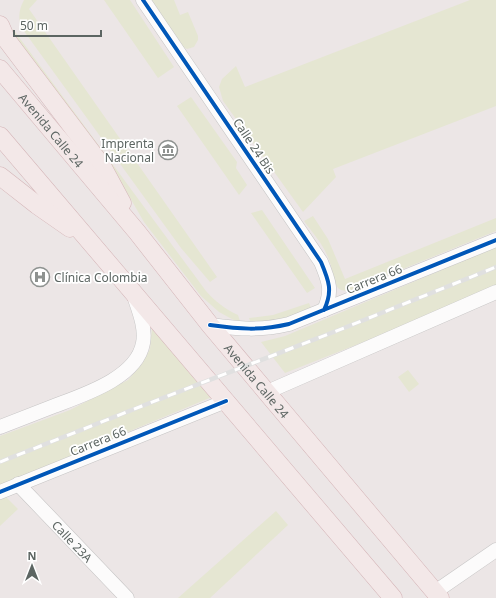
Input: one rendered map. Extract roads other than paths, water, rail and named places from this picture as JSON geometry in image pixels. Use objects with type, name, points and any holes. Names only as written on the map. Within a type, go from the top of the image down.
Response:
[{"type":"main road","points":[[0,25],[6,39],[102,166],[137,232]]},
{"type":"main road","name":"Avenida Calle 24","points":[[0,69],[137,232],[210,325],[438,595]]},
{"type":"main road","points":[[5,142],[394,598]]},
{"type":"main road","points":[[0,176],[94,246]]},
{"type":"street","name":"Calle 24 Bis","points":[[143,0],[321,262],[328,278],[330,294],[324,310]]},
{"type":"street","name":"Carrera 66","points":[[210,325],[256,330],[289,324],[496,240]]},
{"type":"street","points":[[0,427],[105,385],[119,376],[132,364],[143,345],[144,336],[143,326],[133,292]]},
{"type":"street","points":[[267,392],[496,292]]},
{"type":"street","name":"Carrera 66","points":[[0,492],[226,401]]},
{"type":"street","name":"Calle 23A","points":[[18,484],[127,598]]},
{"type":"street","points":[[438,595],[496,550]]},
{"type":"railway","points":[[0,462],[496,267]]},
{"type":"place","name":"Imprenta Nacional","points":[[168,150]]},
{"type":"place","name":"Clínica Colombia","points":[[40,277]]}]
